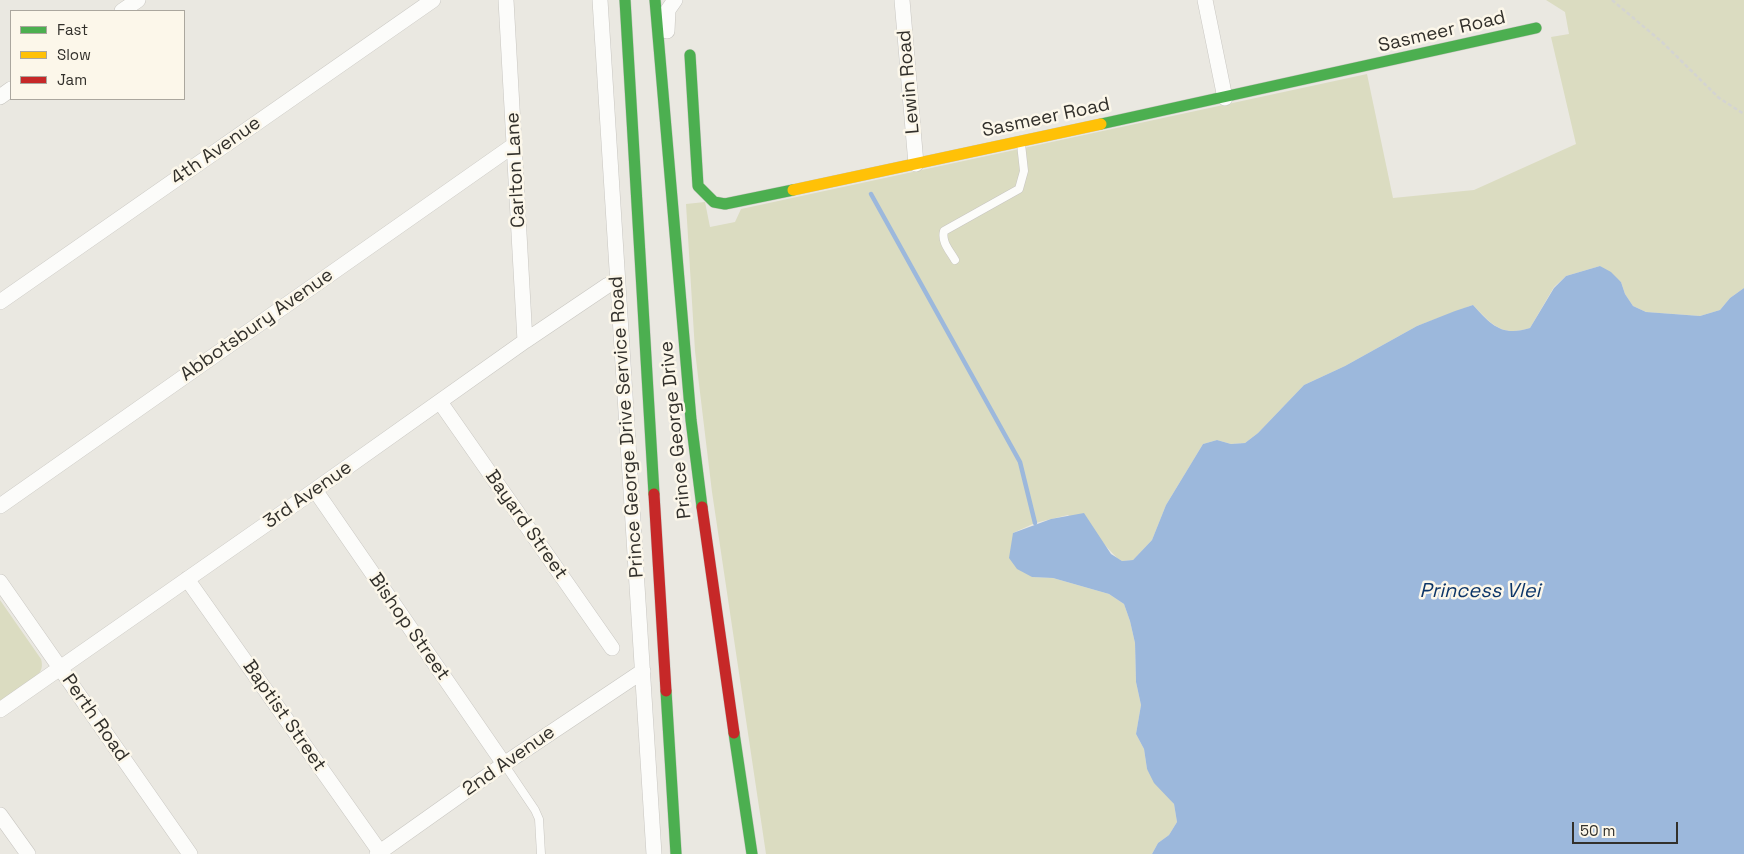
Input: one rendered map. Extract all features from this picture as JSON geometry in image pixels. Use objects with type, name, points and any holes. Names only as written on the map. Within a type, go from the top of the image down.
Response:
[{"type":"main road","name":"Prince George Drive","points":[[625,0],[676,854]]},
{"type":"main road","name":"Prince George Drive","points":[[655,0],[691,420],[705,533],[752,854]]},
{"type":"main road","name":"Sasmeer Road","points":[[690,55],[697,180],[701,191],[714,202],[725,204],[1225,98],[1536,28]]},
{"type":"street","points":[[123,10],[138,0]]},
{"type":"street","name":"4th Avenue","points":[[0,302],[433,0]]},
{"type":"street","name":"Carlton Lane","points":[[506,0],[526,340]]},
{"type":"street","name":"Prince George Drive Service Road","points":[[600,0],[654,854]]},
{"type":"street","points":[[666,120],[667,18],[671,4],[675,0]]},
{"type":"street","name":"Lewin Road","points":[[902,0],[916,164]]},
{"type":"street","points":[[1205,0],[1225,98]]},
{"type":"street","name":"Abbotsbury Avenue","points":[[0,506],[514,145]]},
{"type":"street","name":"3rd Avenue","points":[[0,710],[526,340],[608,285],[617,282]]},
{"type":"street","name":"Bayard Street","points":[[440,402],[612,648]]},
{"type":"street","name":"Bishop Street","points":[[315,490],[504,764]]},
{"type":"street","name":"Baptist Street","points":[[188,579],[378,853]]},
{"type":"street","name":"Perth Road","points":[[0,582],[190,854]]},
{"type":"street","name":"2nd Avenue","points":[[378,853],[504,764],[643,671]]},
{"type":"street","points":[[0,815],[28,854]]},
{"type":"lane","points":[[955,260],[943,239],[944,231],[1019,190],[1024,171],[1021,142]]},
{"type":"lane","points":[[504,764],[539,819],[541,854]]},
{"type":"path","points":[[1612,0],[1662,42],[1719,98],[1744,114]]},
{"type":"green space","points":[[1546,0],[1744,0],[1744,288],[1730,298],[1720,310],[1700,316],[1646,312],[1633,306],[1625,294],[1621,282],[1600,266],[1566,276],[1554,287],[1530,328],[1512,331],[1505,330],[1492,323],[1473,305],[1417,326],[1345,366],[1304,385],[1258,433],[1245,443],[1231,444],[1217,440],[1203,444],[1166,505],[1152,540],[1133,560],[1122,561],[1117,558],[1102,542],[1068,515],[1035,523],[1013,533],[1032,577],[1053,578],[1109,594],[1124,604],[1135,643],[1136,682],[1141,705],[1136,734],[1144,749],[1147,769],[1174,804],[1177,822],[1169,835],[1158,843],[1152,854],[766,854],[712,492],[695,351],[686,204],[705,202],[710,227],[735,222],[741,209],[1367,74],[1393,198],[1474,190],[1576,144],[1551,37],[1569,34],[1565,12]]},
{"type":"green space","points":[[0,600],[41,659],[42,664],[41,671],[36,677],[0,702]]},
{"type":"water","name":"Princess Vlei","points":[[1600,266],[1611,272],[1621,282],[1625,294],[1633,306],[1646,312],[1700,316],[1720,310],[1730,298],[1744,288],[1744,854],[1152,854],[1158,843],[1169,835],[1177,822],[1174,804],[1154,783],[1147,769],[1144,749],[1136,734],[1141,705],[1136,682],[1135,643],[1124,604],[1109,594],[1053,578],[1032,577],[1017,569],[1009,558],[1013,533],[1051,519],[1084,513],[1111,554],[1122,561],[1133,560],[1152,540],[1166,505],[1203,444],[1217,440],[1231,444],[1245,443],[1258,433],[1304,385],[1345,366],[1417,326],[1455,311],[1473,305],[1492,323],[1504,330],[1512,331],[1530,328],[1554,288],[1566,276]]},
{"type":"waterway","points":[[871,194],[1020,462],[1035,523]]},
{"type":"traffic: fast","points":[[625,0],[654,494]]},
{"type":"traffic: fast","points":[[655,0],[691,420],[702,507]]},
{"type":"traffic: fast","points":[[1101,124],[1536,28]]},
{"type":"traffic: fast","points":[[690,55],[698,186],[714,202],[725,204],[793,190]]},
{"type":"traffic: fast","points":[[666,691],[676,854]]},
{"type":"traffic: fast","points":[[734,733],[752,854]]},
{"type":"traffic: slow","points":[[793,190],[1101,124]]},
{"type":"traffic: jam","points":[[654,494],[666,691]]},
{"type":"traffic: jam","points":[[702,507],[734,733]]}]
